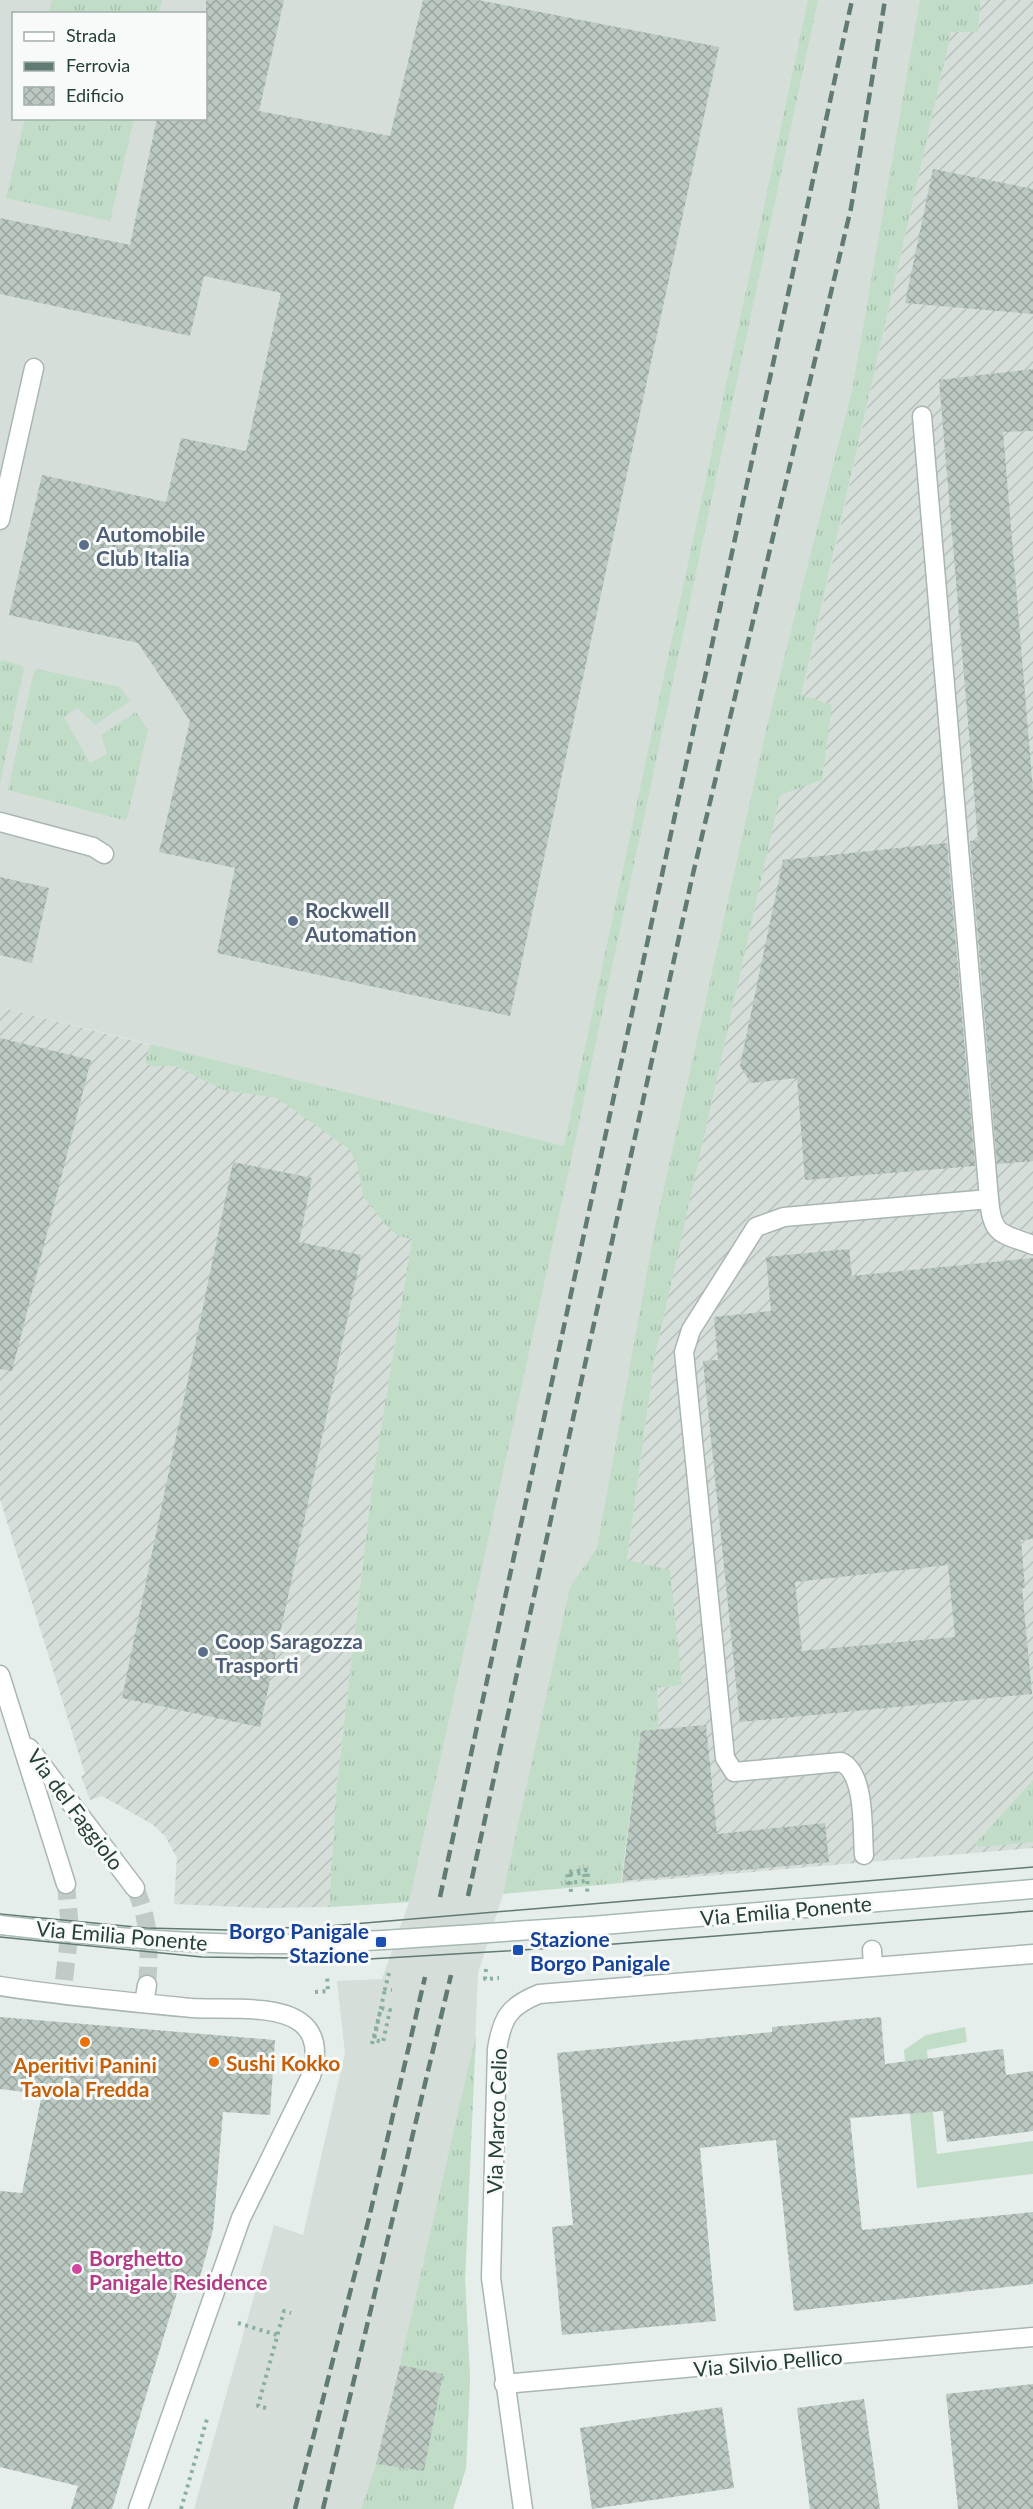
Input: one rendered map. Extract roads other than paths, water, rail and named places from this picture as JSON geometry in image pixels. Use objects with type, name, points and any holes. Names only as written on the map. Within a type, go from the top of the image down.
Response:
[{"type":"street","points":[[0,520],[34,368]]},
{"type":"street","points":[[922,416],[991,1223],[1002,1234],[1033,1245]]},
{"type":"street","points":[[0,822],[93,847],[104,854]]},
{"type":"street","points":[[864,1855],[858,1782],[848,1765],[841,1762],[734,1772],[725,1758],[684,1352],[690,1330],[756,1227],[784,1217],[989,1199]]},
{"type":"street","name":"Via del Faggiolo","points":[[0,1675],[66,1884]]},
{"type":"street","name":"Via del Faggiolo","points":[[16,1730],[69,1804],[115,1859],[135,1888]]},
{"type":"street","name":"Via Emilia Ponente","points":[[0,1925],[184,1942],[284,1944],[381,1942],[1033,1889]]},
{"type":"street","name":"Via Marco Celio","points":[[523,2509],[491,2278],[497,2049],[501,2027],[512,2008],[539,1994],[873,1958],[1033,1954]]},
{"type":"street","points":[[144,2003],[147,1985]]},
{"type":"street","points":[[0,1986],[63,1988],[144,2003],[253,2010],[289,2016],[309,2031],[316,2058],[311,2076],[241,2218],[138,2509]]},
{"type":"street","name":"Via Silvio Pellico","points":[[504,2384],[1033,2337]]},
{"type":"tunnel","points":[[64,1980],[70,1929],[66,1884]]},
{"type":"tunnel","points":[[135,1888],[144,1912],[148,1935],[147,1985]]},
{"type":"tram line","points":[[0,1914],[146,1928],[228,1930],[329,1926],[1033,1867]]},
{"type":"tram line","points":[[0,1937],[202,1957],[369,1959],[589,1946],[1033,1911]]},
{"type":"railway","points":[[440,1897],[852,0]]},
{"type":"railway","points":[[468,1896],[692,878],[851,208],[885,0]]},
{"type":"railway","points":[[323,2509],[451,1975]]},
{"type":"railway","points":[[295,2509],[369,2218],[425,1977]]},
{"type":"place","name":"Automobile Club Italia","points":[[84,545]]},
{"type":"place","name":"Rockwell Automation","points":[[293,921]]},
{"type":"place","name":"Coop Saragozza Trasporti","points":[[203,1652]]},
{"type":"place","name":"Borgo Panigale Stazione","points":[[381,1942]]},
{"type":"place","name":"Stazione Borgo Panigale","points":[[518,1950]]},
{"type":"place","name":"Aperitivi Panini Tavola Fredda","points":[[85,2042]]},
{"type":"place","name":"Sushi Kokko","points":[[214,2062]]},
{"type":"place","name":"Borghetto Panigale Residence","points":[[77,2269]]}]
